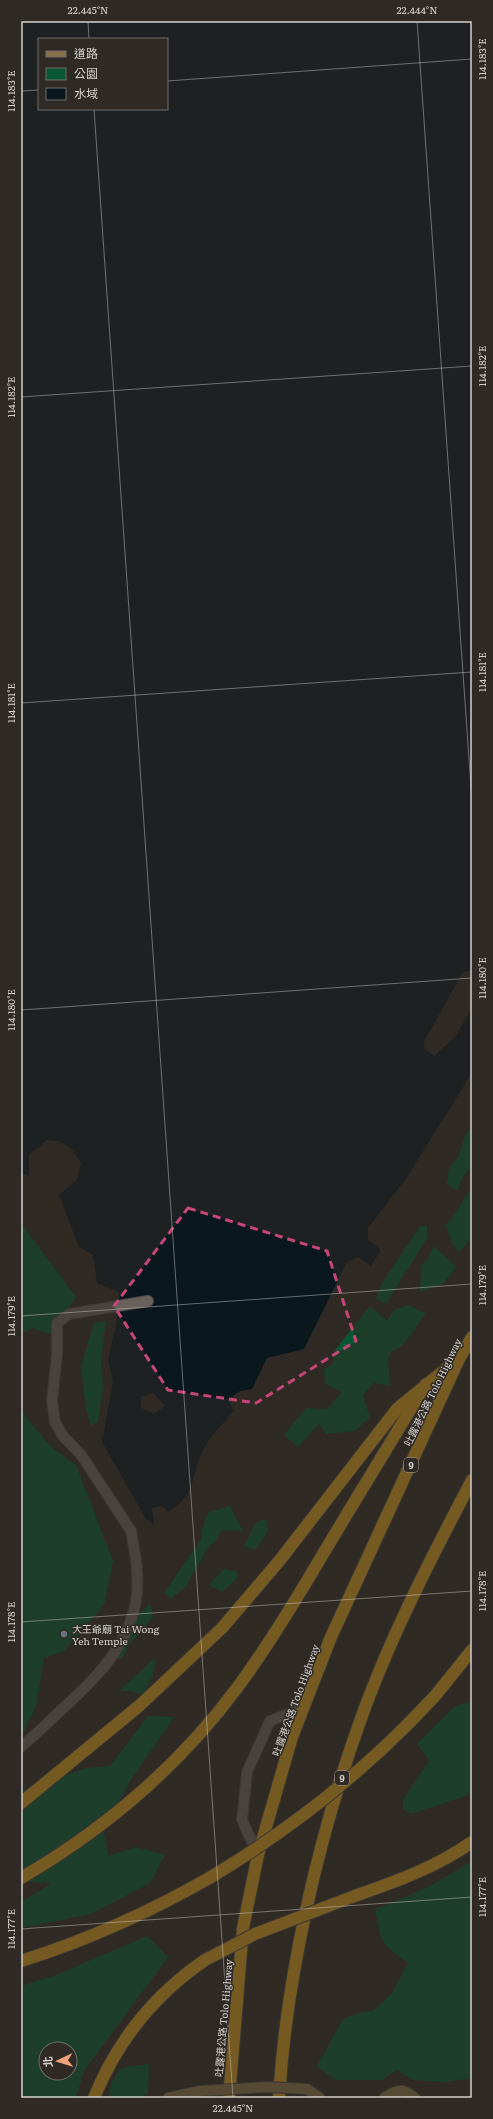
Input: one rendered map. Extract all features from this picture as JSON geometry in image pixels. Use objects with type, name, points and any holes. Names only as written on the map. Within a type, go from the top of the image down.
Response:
[{"type":"highway","name":"吐露港公路 Tolo Highway","points":[[229,2098],[243,1928],[258,1855],[283,1766],[303,1708],[331,1637],[459,1359],[472,1337]]},
{"type":"highway","points":[[21,1803],[139,1706],[222,1628],[280,1560],[396,1409],[459,1359]]},
{"type":"highway","points":[[21,1878],[46,1864],[96,1829],[152,1782],[189,1745],[236,1689],[276,1632],[426,1384]]},
{"type":"highway","name":"9","points":[[279,2098],[289,2007],[302,1934],[318,1862],[344,1770],[358,1726],[385,1658],[434,1553],[472,1480]]},
{"type":"highway","points":[[21,1961],[62,1948],[102,1932],[158,1906],[257,1850],[341,1787],[406,1726],[435,1696],[472,1650]]},
{"type":"highway","points":[[94,2098],[113,2058],[137,2021],[165,1990],[205,1960],[255,1934],[420,1872],[456,1854],[472,1842]]},
{"type":"main road","points":[[168,2098],[199,2091],[268,2087],[307,2089],[320,2098]]},
{"type":"main road","points":[[384,2098],[394,2091],[407,2091],[415,2098]]},
{"type":"street","points":[[21,1747],[82,1691],[110,1661],[124,1635],[134,1610],[138,1569],[131,1531],[82,1456],[63,1436],[55,1422],[52,1400],[57,1355],[57,1323],[69,1314],[148,1301]]},
{"type":"street","points":[[258,1855],[242,1820],[247,1772],[270,1721],[303,1708]]},
{"type":"highlighted area","points":[[188,1208],[327,1251],[356,1341],[256,1403],[168,1390],[114,1306]]},
{"type":"green space","points":[[472,1126],[472,1167],[463,1176],[457,1191],[447,1184],[449,1168],[459,1156],[464,1138]]},
{"type":"green space","points":[[472,1189],[472,1238],[459,1252],[452,1244],[446,1225]]},
{"type":"green space","points":[[21,1223],[76,1297],[50,1334],[32,1328],[21,1334]]},
{"type":"green space","points":[[427,1225],[427,1238],[386,1304],[376,1299],[381,1285],[420,1227]]},
{"type":"green space","points":[[434,1246],[456,1267],[443,1284],[420,1292],[421,1266],[427,1260]]},
{"type":"green space","points":[[409,1305],[426,1314],[403,1345],[390,1353],[388,1360],[390,1386],[374,1383],[363,1395],[370,1418],[354,1431],[326,1434],[319,1424],[298,1447],[284,1435],[306,1408],[327,1409],[342,1392],[325,1384],[324,1370],[333,1363],[336,1349],[370,1306],[387,1321],[394,1310]]},
{"type":"green space","points":[[106,1321],[101,1362],[103,1388],[98,1421],[91,1426],[86,1410],[81,1366],[94,1323]]},
{"type":"green space","points":[[21,1411],[51,1447],[76,1465],[113,1561],[104,1605],[64,1651],[44,1658],[36,1707],[21,1737]]},
{"type":"green space","points":[[230,1506],[243,1531],[222,1530],[214,1544],[210,1544],[185,1587],[171,1599],[164,1593],[202,1538],[201,1531],[209,1512]]},
{"type":"green space","points":[[266,1519],[268,1532],[255,1550],[243,1546],[257,1522]]},
{"type":"green space","points":[[223,1569],[237,1572],[238,1578],[222,1592],[209,1585]]},
{"type":"green space","points":[[150,1603],[153,1617],[130,1644],[122,1658],[115,1660],[134,1620]]},
{"type":"green space","points":[[156,1657],[153,1675],[143,1696],[131,1691],[119,1691]]},
{"type":"green space","points":[[471,1701],[472,1791],[466,1796],[411,1814],[403,1809],[403,1800],[430,1761],[417,1744],[454,1707]]},
{"type":"green space","points":[[148,1716],[174,1717],[129,1783],[104,1833],[108,1856],[136,1847],[165,1855],[150,1883],[91,1914],[21,1928],[21,1902],[52,1883],[21,1881],[21,1791],[86,1768],[110,1766]]},
{"type":"green space","points":[[472,1860],[472,2078],[445,2082],[413,2080],[397,2070],[382,2080],[335,2080],[317,2066],[343,2019],[359,2013],[373,2011],[393,1992],[408,1963],[392,1951],[383,1941],[375,1909],[425,1888],[461,1868]]},
{"type":"green space","points":[[147,1936],[168,1957],[84,2071],[76,2098],[21,2098],[21,1986],[56,1975]]},
{"type":"green space","points":[[149,2064],[148,2094],[140,2098],[108,2098],[112,2082],[121,2068]]},
{"type":"water","points":[[21,21],[472,21],[472,970],[463,972],[424,1042],[425,1049],[434,1056],[455,1037],[472,1008],[472,1073],[405,1180],[368,1228],[368,1239],[381,1250],[371,1266],[358,1257],[347,1262],[304,1349],[267,1358],[252,1389],[240,1391],[228,1400],[234,1411],[213,1435],[203,1450],[192,1484],[184,1499],[168,1512],[162,1506],[152,1508],[154,1525],[146,1519],[102,1442],[113,1382],[108,1360],[117,1320],[119,1292],[97,1283],[93,1255],[79,1247],[59,1195],[77,1180],[81,1163],[74,1152],[63,1143],[47,1140],[29,1155],[29,1177],[21,1172]],"holes":[[[153,1393],[165,1406],[154,1414],[141,1408],[141,1397]]]},
{"type":"pier","points":[[472,970],[472,972],[465,974],[426,1042],[427,1048],[434,1054],[453,1036],[472,1006],[472,1008],[455,1037],[434,1056],[425,1049],[424,1042],[464,972]]},
{"type":"place","name":"大王爺廟 Tai Wong Yeh Temple","points":[[64,1634]]}]
